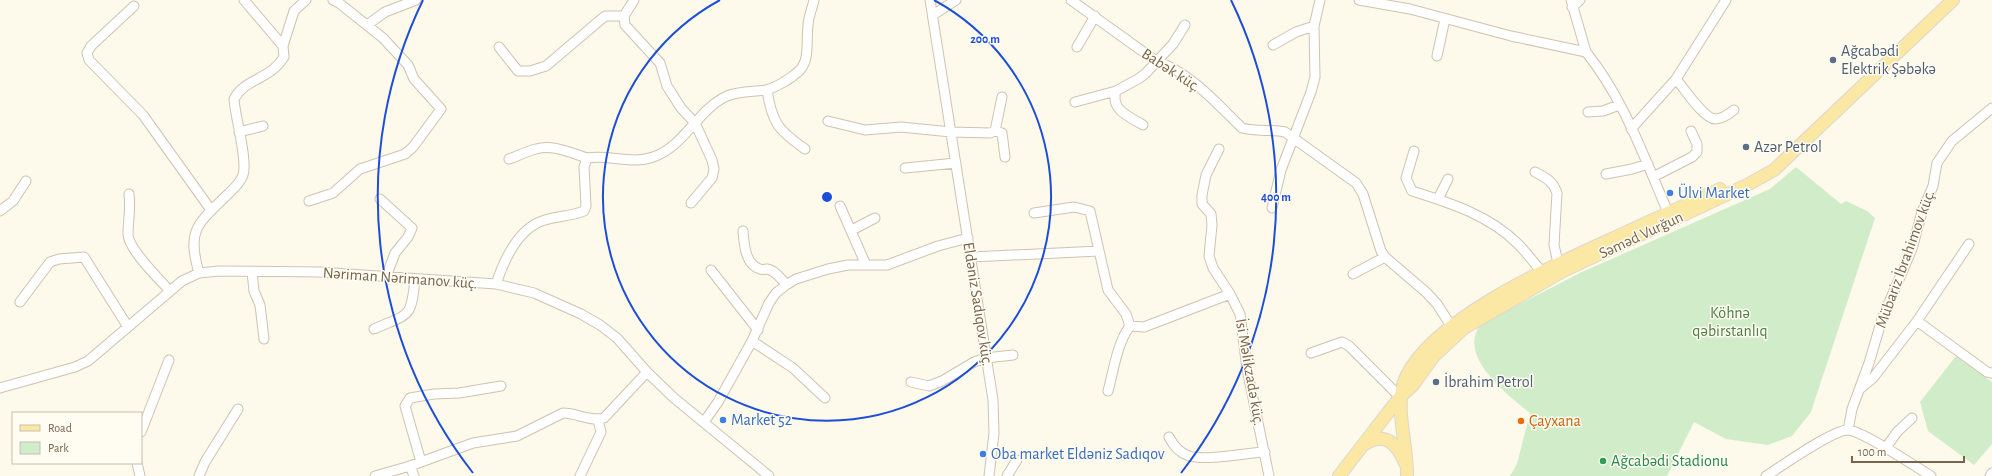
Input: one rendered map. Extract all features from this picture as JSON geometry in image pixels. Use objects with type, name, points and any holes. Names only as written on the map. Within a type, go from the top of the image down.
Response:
[{"type":"main road","name":"Səməd Vurğun","points":[[1884,60],[1942,0]]},
{"type":"main road","name":"Səməd Vurğun","points":[[1339,476],[1400,397],[1413,385],[1442,347],[1474,322],[1563,271],[1749,175],[1776,159],[1884,60],[1953,0]]},
{"type":"main road","name":"Səməd Vurğun","points":[[1400,397],[1406,378],[1412,367],[1435,340],[1451,326],[1469,314],[1558,263],[1670,216]]},
{"type":"main road","points":[[1400,397],[1407,474]]},
{"type":"main road","points":[[1362,446],[1378,439],[1390,442],[1400,452],[1407,474]]},
{"type":"street","points":[[244,0],[283,46]]},
{"type":"street","points":[[199,273],[193,251],[194,236],[204,217],[238,184],[245,168],[238,132],[234,99],[237,93],[244,87],[272,72],[279,65],[284,57],[283,46],[294,10],[306,0]]},
{"type":"street","points":[[309,202],[333,193],[360,169],[405,154],[413,147],[441,112],[440,106],[414,79],[408,65],[383,38],[333,0]]},
{"type":"street","points":[[367,25],[385,12],[416,0]]},
{"type":"street","points":[[634,0],[624,16],[625,25],[660,63],[667,86],[681,108],[695,124],[712,160],[714,169],[712,178],[691,203]]},
{"type":"street","points":[[510,159],[545,147],[587,158],[594,157],[634,161],[654,157],[676,143],[713,105],[727,96],[745,91],[767,90],[784,82],[800,70],[807,56],[808,25],[814,0]]},
{"type":"street","name":"Eldəniz Sadıqov küç.","points":[[930,0],[972,257],[992,400],[994,433],[989,476]]},
{"type":"street","points":[[933,15],[956,0]]},
{"type":"street","name":"Babək küç.","points":[[1071,0],[1156,61],[1172,67],[1187,77],[1242,128],[1250,130],[1274,130],[1285,132],[1356,183],[1363,194],[1381,250],[1385,256]]},
{"type":"street","points":[[1272,208],[1281,170],[1294,139],[1315,77],[1314,26],[1320,0]]},
{"type":"street","points":[[1359,0],[1412,4],[1445,19],[1511,36],[1586,52]]},
{"type":"street","points":[[1580,0],[1571,3],[1586,52],[1602,74],[1631,129],[1670,216]]},
{"type":"street","points":[[1631,129],[1676,79],[1726,0]]},
{"type":"street","points":[[134,6],[91,46],[87,54],[89,60],[143,114],[211,210]]},
{"type":"street","points":[[499,47],[518,71],[530,71],[546,66],[605,16],[624,16]]},
{"type":"street","points":[[1077,46],[1095,16]]},
{"type":"street","points":[[1437,56],[1445,19]]},
{"type":"street","points":[[1075,102],[1116,91],[1138,79],[1173,44],[1185,25]]},
{"type":"street","points":[[1273,45],[1296,32],[1314,26]]},
{"type":"street","points":[[1676,79],[1706,116],[1714,119],[1721,118],[1734,110]]},
{"type":"street","points":[[767,90],[769,107],[774,119],[784,134],[805,149]]},
{"type":"street","points":[[1116,91],[1114,97],[1115,102],[1121,112],[1144,125]]},
{"type":"street","points":[[995,131],[1002,97]]},
{"type":"street","points":[[1588,112],[1604,110],[1618,105]]},
{"type":"street","name":"Mübariz İbrahimov küç.","points":[[1848,430],[1852,409],[1860,389],[1882,319],[1912,249],[1922,212],[1933,186],[1937,163],[1952,141],[1992,108]]},
{"type":"street","points":[[828,121],[865,130],[901,127],[952,132],[990,133],[995,131],[1002,133],[1005,157]]},
{"type":"street","points":[[238,132],[263,126]]},
{"type":"street","points":[[1653,177],[1692,157],[1697,152],[1697,144],[1691,131]]},
{"type":"street","name":"İsi Məlikzadə küç.","points":[[1219,149],[1206,175],[1202,195],[1202,204],[1211,214],[1212,225],[1209,256],[1213,268],[1230,294],[1240,314],[1247,369],[1269,476]]},
{"type":"street","points":[[1414,151],[1406,178],[1412,191],[1475,214],[1494,224],[1518,244],[1542,272]]},
{"type":"street","points":[[496,284],[501,268],[509,254],[533,225],[544,220],[584,211],[586,206],[584,162],[587,158]]},
{"type":"street","points":[[905,168],[956,163]]},
{"type":"street","points":[[1606,174],[1648,164]]},
{"type":"street","points":[[1535,172],[1550,180],[1555,186],[1557,193],[1554,245],[1558,263]]},
{"type":"street","points":[[1438,200],[1448,179]]},
{"type":"street","points":[[0,211],[13,202],[26,181]]},
{"type":"street","points":[[129,194],[130,203],[128,236],[132,247],[170,291]]},
{"type":"street","points":[[380,199],[389,210],[404,220],[412,228],[408,237],[395,253],[386,277]]},
{"type":"street","points":[[840,206],[852,230],[866,266]]},
{"type":"street","points":[[1034,213],[1074,207],[1090,211],[1108,290],[1126,314],[1130,326]]},
{"type":"street","points":[[852,230],[876,218]]},
{"type":"street","points":[[743,231],[745,250],[753,265],[761,269],[768,269],[774,272],[786,285]]},
{"type":"street","points":[[704,422],[718,402],[752,341],[769,303],[776,293],[786,285],[796,279],[848,266],[887,265],[968,238]]},
{"type":"street","points":[[1860,389],[1873,378],[1917,320],[1969,244]]},
{"type":"street","points":[[972,257],[1099,251]]},
{"type":"street","points":[[1353,274],[1385,256],[1437,304],[1451,326]]},
{"type":"street","points":[[20,302],[50,262],[84,257],[128,327]]},
{"type":"street","points":[[711,270],[758,330]]},
{"type":"street","name":"Nəriman Nərimanov küç.","points":[[0,388],[75,368],[88,361],[182,281],[199,273],[219,271],[319,272],[496,284],[534,293],[600,324],[617,338],[647,372],[674,398],[704,422],[763,474]]},
{"type":"street","points":[[252,272],[254,291],[260,305],[264,339]]},
{"type":"street","points":[[374,329],[407,314],[412,306],[415,279]]},
{"type":"street","points":[[1130,326],[1144,327],[1230,294]]},
{"type":"street","points":[[1917,320],[1986,372],[1992,373]]},
{"type":"street","points":[[1108,390],[1120,344],[1124,333],[1130,326]]},
{"type":"street","points":[[752,341],[793,368],[825,398]]},
{"type":"street","points":[[1311,353],[1342,342],[1349,346],[1400,397]]},
{"type":"street","points":[[911,382],[929,386],[942,381],[974,362],[986,358],[1013,355]]},
{"type":"street","points":[[142,429],[169,360]]},
{"type":"street","points":[[375,476],[410,466],[473,443],[517,436],[563,413],[570,413],[598,420],[609,414],[647,372]]},
{"type":"street","points":[[421,462],[405,406],[406,402],[410,398],[434,394],[459,393],[501,386]]},
{"type":"street","points":[[199,476],[205,462],[238,409]]},
{"type":"street","points":[[1886,449],[1897,432],[1912,418]]},
{"type":"street","points":[[580,476],[601,432],[598,420]]},
{"type":"street","points":[[1766,476],[1831,436],[1841,431],[1848,430],[1864,435],[1886,449],[1916,472],[1931,476]]},
{"type":"street","points":[[1169,437],[1174,446],[1189,456],[1209,458],[1265,452]]},
{"type":"street","points":[[1007,476],[1017,460]]},
{"type":"street","points":[[137,464],[140,476]]},
{"type":"street","points":[[410,466],[414,476]]},
{"type":"green space","name":"Köhnə qəbirstanlıq","points":[[1796,167],[1841,204],[1846,201],[1867,211],[1875,218],[1811,412],[1792,436],[1768,445],[1726,439],[1694,422],[1667,476],[1510,476],[1517,464],[1530,413],[1498,385],[1479,361],[1475,348],[1475,336],[1481,324],[1582,272],[1770,189]]},
{"type":"green space","points":[[1956,356],[1992,382],[1992,444],[1974,465],[1928,431],[1920,402]]},
{"type":"place","name":"Ağcabədi Elektrik Şəbəkə","points":[[1833,60]]},
{"type":"place","name":"Azər Petrol","points":[[1746,147]]},
{"type":"place","name":"Ülvi Market","points":[[1670,193]]},
{"type":"place","name":"İbrahim Petrol","points":[[1436,382]]},
{"type":"place","name":"Market 52","points":[[723,420]]},
{"type":"place","name":"Çayxana","points":[[1521,421]]},
{"type":"place","name":"Oba market Eldəniz Sadıqov","points":[[983,454]]},
{"type":"place","name":"Ağcabədi Stadionu","points":[[1603,461]]}]
